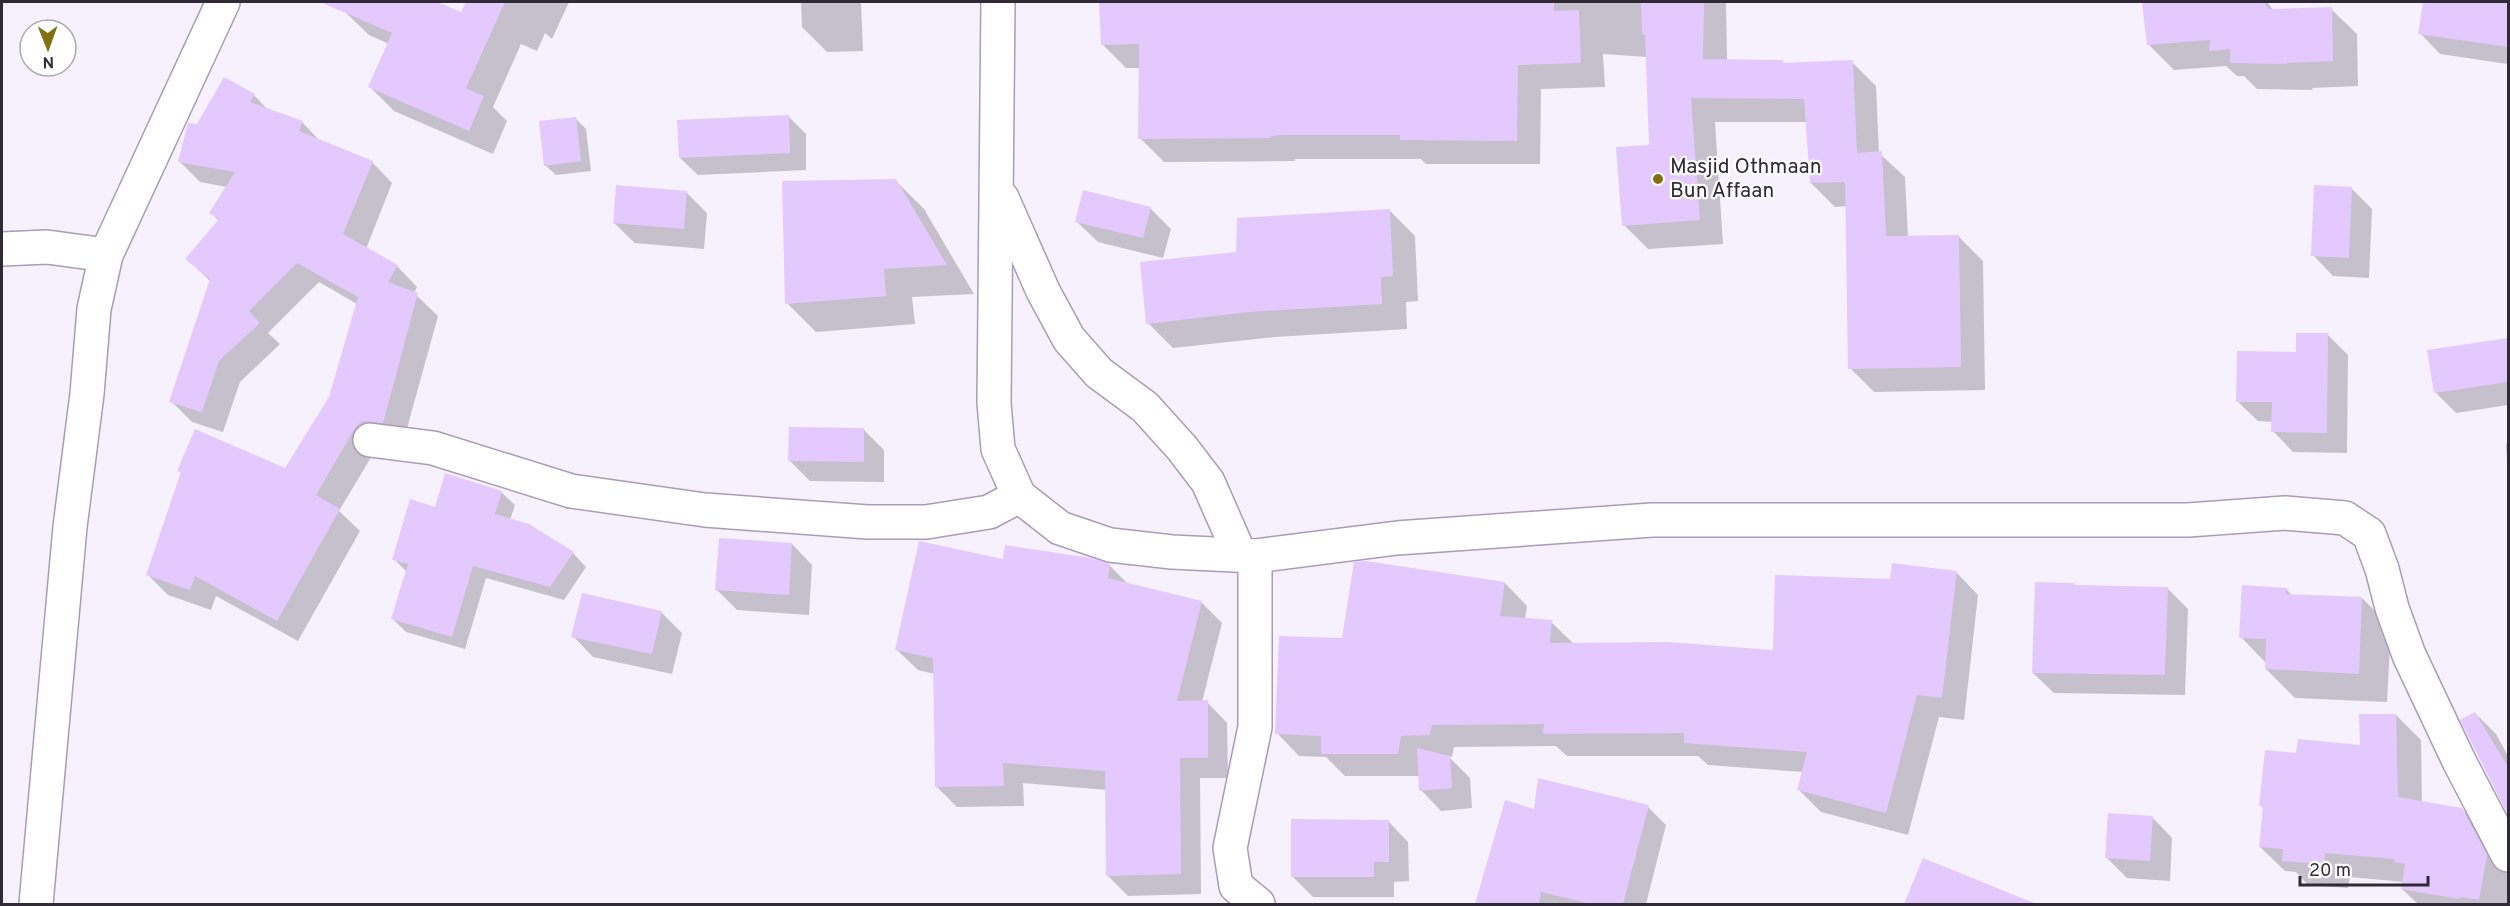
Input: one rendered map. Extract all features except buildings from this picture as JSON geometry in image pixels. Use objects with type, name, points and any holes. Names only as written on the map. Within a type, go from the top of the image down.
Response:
[{"type":"street","points":[[36,904],[70,527],[87,394],[94,309],[106,255],[223,2]]},
{"type":"street","points":[[998,2],[994,403],[998,449],[1019,496],[1060,528],[1110,545],[1172,552],[1247,555],[1397,538],[1652,520],[2188,520],[2285,513],[2345,518],[2369,534],[2409,656],[2459,761],[2508,855]]},
{"type":"street","points":[[996,184],[1043,291],[1069,339],[1099,373],[1145,407],[1182,448],[1208,483],[1247,555],[1255,727],[1230,848],[1236,886],[1258,904]]},
{"type":"street","points":[[2,249],[47,246],[106,255]]},
{"type":"street","points":[[370,440],[433,448],[571,491],[705,510],[868,522],[926,522],[989,513],[1019,496]]},
{"type":"place","name":"Masjid Othmaan Bun Affaan","points":[[1658,179]]}]
